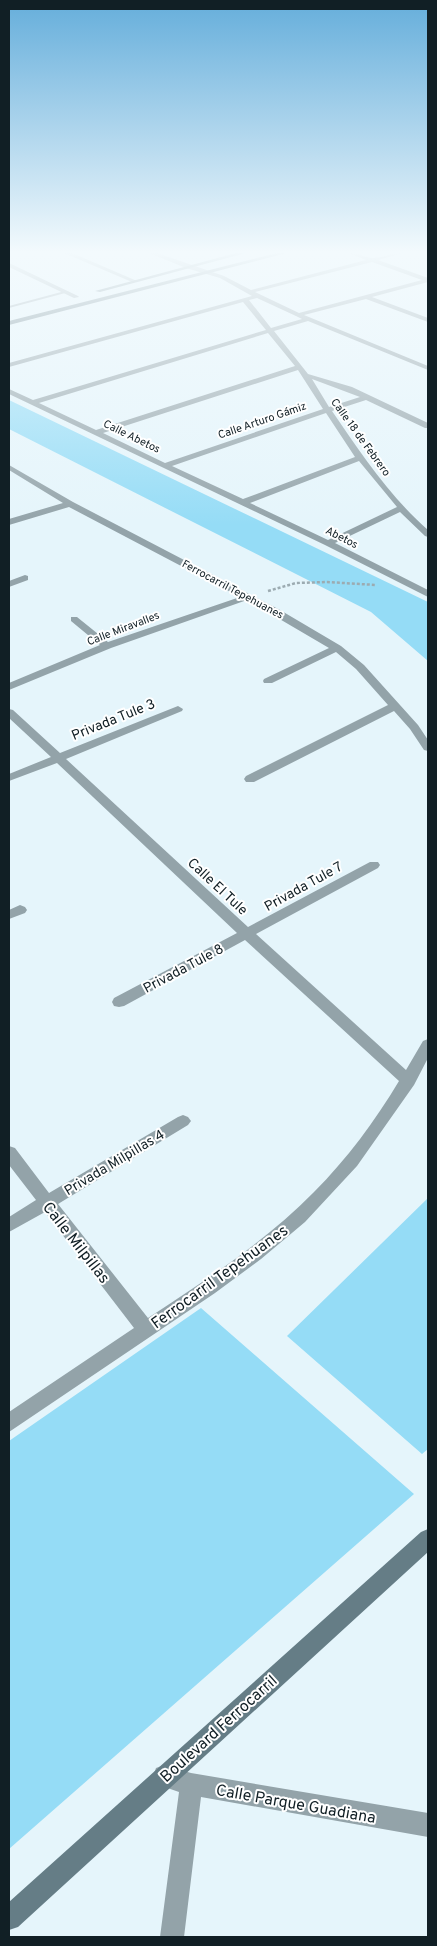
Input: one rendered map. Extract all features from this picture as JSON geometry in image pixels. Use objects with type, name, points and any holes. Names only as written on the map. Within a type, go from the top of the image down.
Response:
[{"type":"main road","name":"Boulevard Ferrocarril","points":[[9,1918],[428,1539]]},
{"type":"street","points":[[9,365],[86,344]]},
{"type":"street","points":[[33,402],[226,344]]},
{"type":"street","name":"Calle 18 de Febrero","points":[[279,344],[306,375],[326,410],[360,458],[401,508],[428,534]]},
{"type":"street","points":[[369,344],[428,368]]},
{"type":"street","points":[[97,432],[300,367]]},
{"type":"street","points":[[306,375],[338,384],[428,426]]},
{"type":"street","name":"Calle Abetos","points":[[9,391],[244,502]]},
{"type":"street","name":"Calle Arturo Gámiz","points":[[166,465],[366,397]]},
{"type":"street","points":[[244,502],[360,458]]},
{"type":"street","name":"Ferrocarril Tepehuanes","points":[[10,468],[70,504],[306,628],[337,648],[360,667],[414,727],[428,748]]},
{"type":"street","name":"Abetos","points":[[244,502],[428,594]]},
{"type":"street","points":[[9,522],[70,504]]},
{"type":"street","points":[[328,543],[401,508]]},
{"type":"street","points":[[9,584],[25,578]]},
{"type":"street","name":"Calle Miravalles","points":[[9,687],[107,646],[248,597]]},
{"type":"street","points":[[74,619],[107,646]]},
{"type":"street","points":[[268,681],[337,648]]},
{"type":"street","points":[[250,779],[395,706]]},
{"type":"street","name":"Privada Tule 3","points":[[9,778],[178,709]]},
{"type":"street","name":"Calle El Tule","points":[[9,712],[247,934],[409,1081]]},
{"type":"street","name":"Privada Tule 7","points":[[247,934],[374,864]]},
{"type":"street","name":"Privada Tule 8","points":[[119,1002],[247,934]]},
{"type":"street","name":"Ferrocarril Tepehuanes","points":[[9,1423],[265,1246],[304,1212],[339,1177],[374,1132],[409,1081],[428,1045]]},
{"type":"street","name":"Privada Milpillas 4","points":[[9,1225],[183,1121]]},
{"type":"street","name":"Calle Milpillas","points":[[9,1153],[146,1330]]},
{"type":"street","name":"Calle Parque Guadiana","points":[[164,1776],[191,1784],[428,1825]]},
{"type":"street","points":[[172,1937],[191,1784]]},
{"type":"path","points":[[248,597],[296,583],[327,582],[380,586]]},
{"type":"shaded area","points":[[9,400],[428,602],[428,661],[371,612],[9,429]]},
{"type":"shaded area","points":[[428,1198],[428,1449],[422,1454],[287,1336]]},
{"type":"shaded area","points":[[201,1308],[414,1494],[9,1849],[9,1441]]}]
